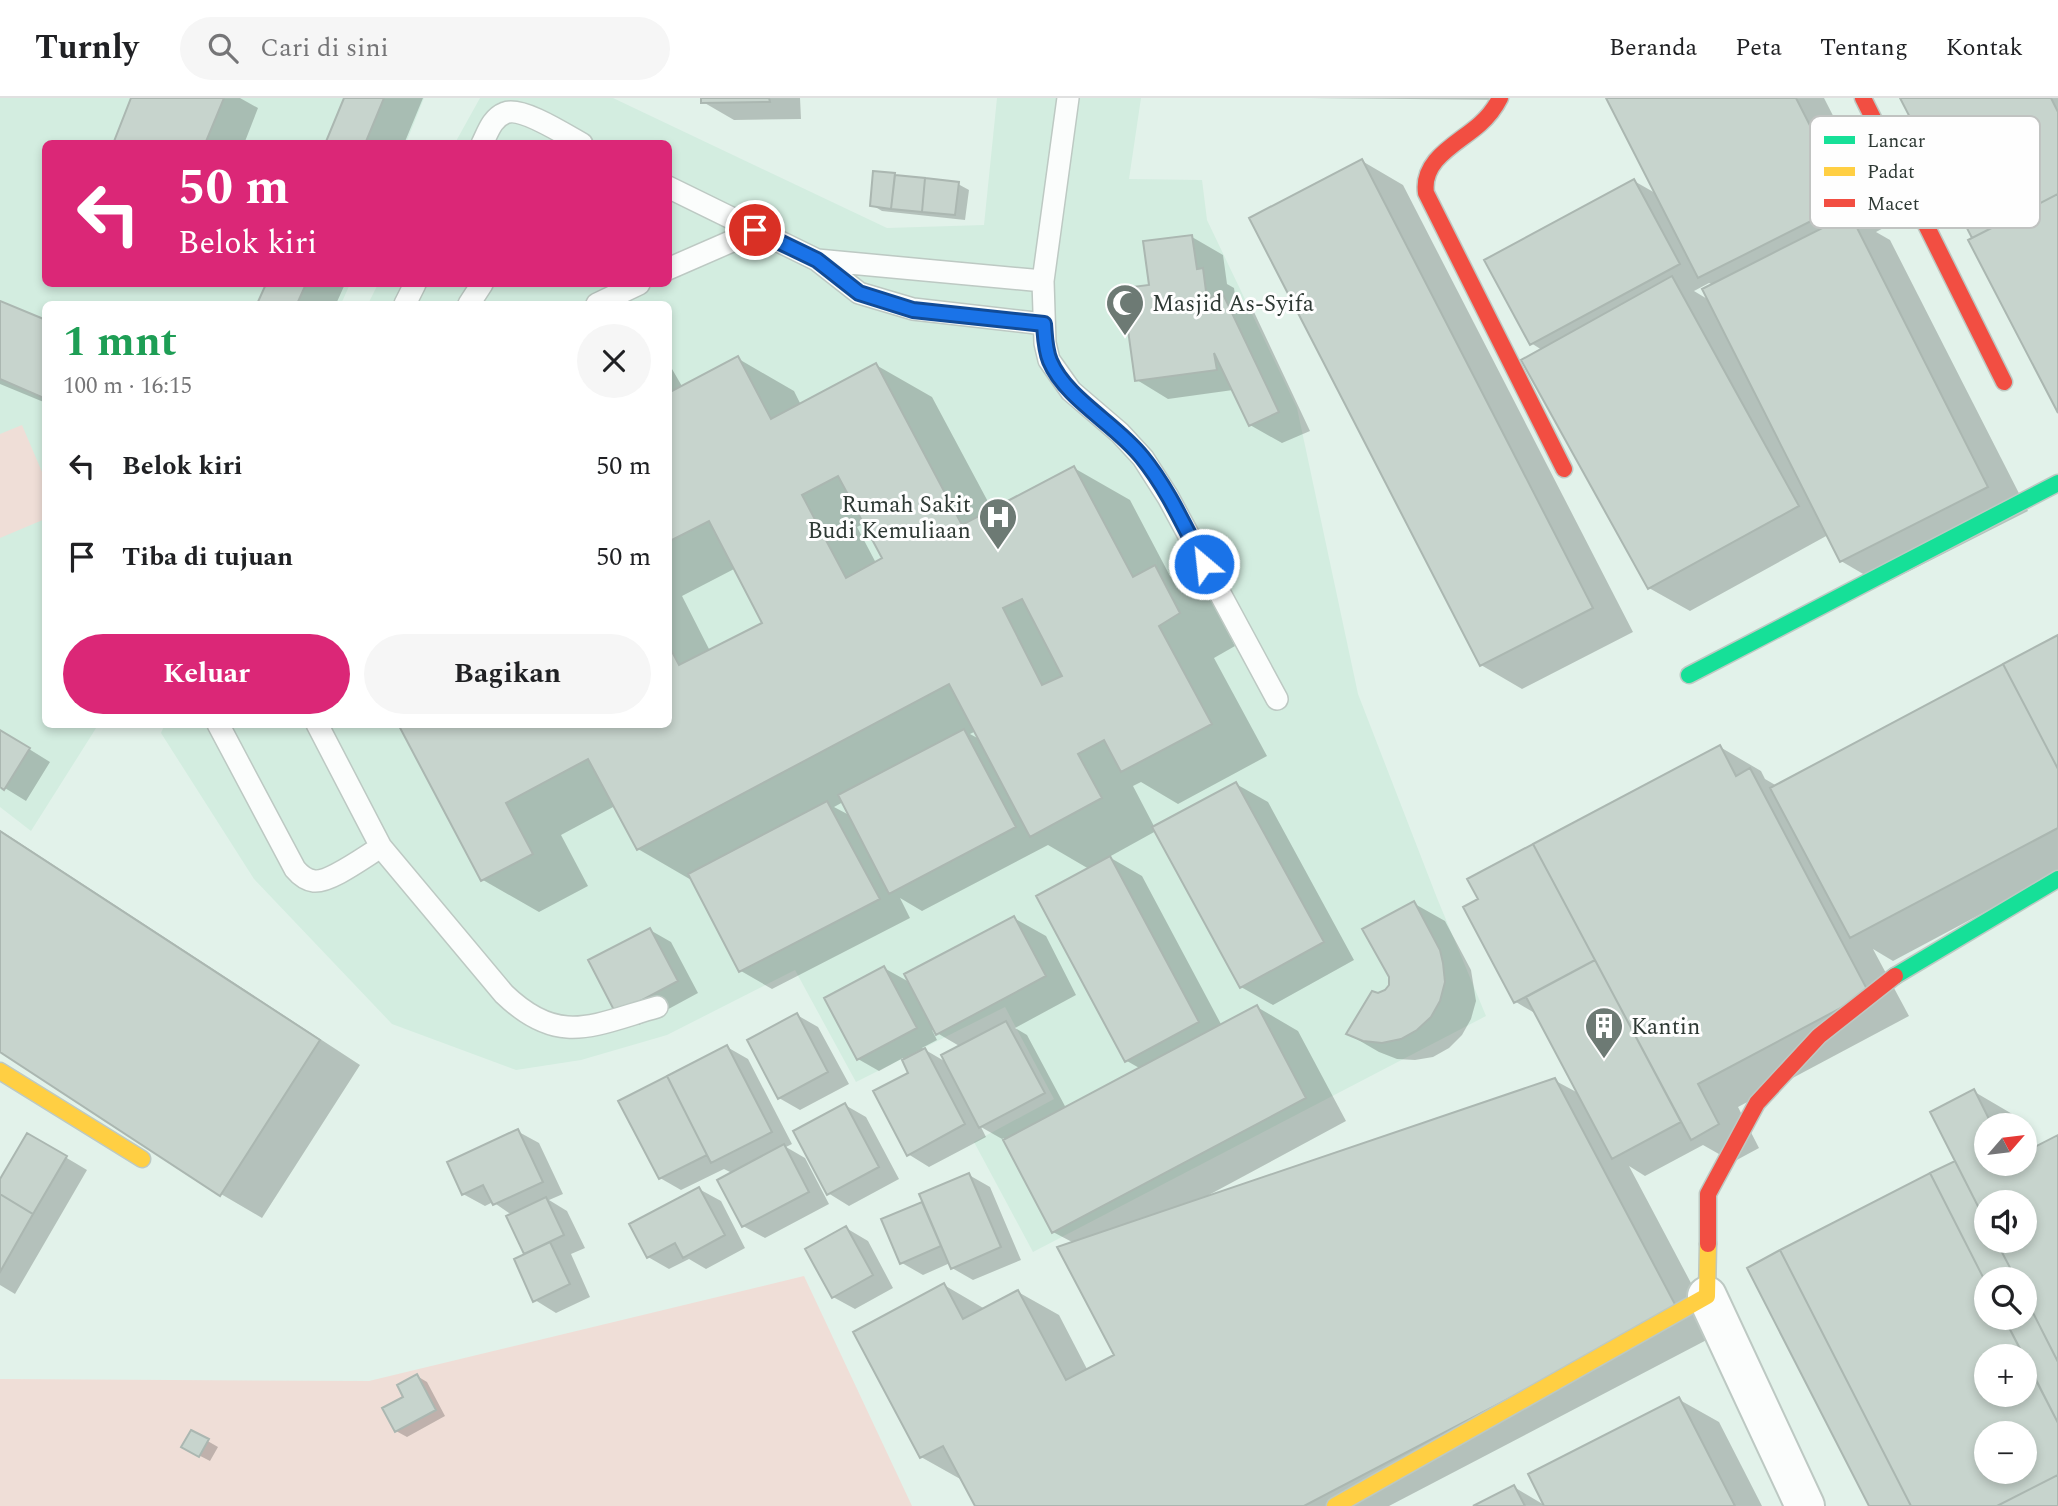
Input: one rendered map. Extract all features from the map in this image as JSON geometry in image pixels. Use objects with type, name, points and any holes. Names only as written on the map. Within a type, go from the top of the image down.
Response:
[{"type":"street","points":[[1500,98],[1488,120],[1433,162],[1425,179],[1427,197],[1564,469]]},
{"type":"street","points":[[1863,98],[1872,116]]},
{"type":"street","points":[[1928,228],[2004,382]]},
{"type":"street","points":[[1689,675],[2058,483]]},
{"type":"street","points":[[1805,1506],[1707,1296],[1708,1194],[1757,1103],[1819,1036],[1896,975],[2058,879]]},
{"type":"street","points":[[0,1071],[142,1159]]},
{"type":"street","points":[[1335,1506],[1707,1296]]},
{"type":"lane","points":[[1068,98],[1043,281],[1044,324],[1049,360],[1070,391],[1120,433],[1143,458],[1168,497],[1277,699]]},
{"type":"lane","points":[[484,140],[493,121],[505,112],[519,112],[574,140]]},
{"type":"lane","points":[[672,189],[817,260],[859,293],[913,310],[1044,324]]},
{"type":"lane","points":[[672,268],[755,230]]},
{"type":"lane","points":[[817,260],[1043,281]]},
{"type":"lane","points":[[603,301],[633,287]]},
{"type":"lane","points":[[220,728],[300,875],[314,881],[326,879],[382,847]]},
{"type":"lane","points":[[319,728],[382,847],[504,994],[521,1010],[561,1027],[579,1029],[657,1007]]},
{"type":"shaded area","points":[[0,98],[424,98],[407,140],[42,140],[42,287],[349,287],[342,301],[42,301],[42,728],[96,728],[31,831],[0,807]]},
{"type":"shaded area","name":"Rumah Sakit Budi Kemuliaan","points":[[480,98],[613,98],[887,228],[984,225],[997,98],[1141,98],[1129,179],[1202,180],[1207,220],[1297,408],[1358,694],[1486,1016],[1033,1252],[974,1142],[1054,1099],[1005,1007],[856,1082],[795,970],[667,1035],[581,1060],[516,1070],[392,1024],[254,879],[161,733],[163,728],[672,728],[672,301],[370,301],[376,287],[672,287],[672,140],[457,140]]},
{"type":"shaded area","points":[[22,425],[42,472],[42,520],[0,538],[0,434]]},
{"type":"shaded area","points":[[804,1276],[912,1506],[0,1506],[0,1379],[369,1381]]},
{"type":"building","points":[[131,98],[224,98],[207,140],[115,140]]},
{"type":"building","points":[[344,98],[384,98],[367,140],[327,140]]},
{"type":"building","points":[[701,98],[769,98],[770,102],[701,103]]},
{"type":"building","points":[[1606,98],[1796,98],[1810,125],[1810,222],[1698,278]]},
{"type":"building","points":[[1900,98],[2051,98],[2058,112],[2058,194],[2040,203],[2040,116],[1909,116]]},
{"type":"building","points":[[1362,159],[1593,608],[1480,666],[1249,218]]},
{"type":"building","points":[[873,171],[895,173],[891,209],[870,206]]},
{"type":"building","points":[[895,175],[925,178],[922,212],[891,209]]},
{"type":"building","points":[[925,178],[959,182],[955,215],[922,212]]},
{"type":"building","points":[[1634,179],[1680,264],[1530,345],[1484,260]]},
{"type":"building","points":[[2058,194],[2058,413],[1968,240],[1991,228],[2040,228],[2040,203]]},
{"type":"building","points":[[1822,228],[1857,228],[1988,487],[1840,562],[1702,289]]},
{"type":"building","points":[[1967,228],[1992,228],[1972,238]]},
{"type":"building","points":[[1192,235],[1197,269],[1203,268],[1207,299],[1222,292],[1279,412],[1249,426],[1214,353],[1217,370],[1135,381],[1124,301],[1134,300],[1132,287],[1149,285],[1143,241]]},
{"type":"building","points":[[1672,276],[1799,506],[1648,589],[1521,360]]},
{"type":"building","points":[[265,287],[305,287],[298,301],[258,301]]},
{"type":"building","points":[[0,301],[42,318],[42,397],[0,379]]},
{"type":"building","name":"Rumah Sakit Budi Kemuliaan","points":[[738,356],[771,419],[876,363],[962,525],[1074,466],[1133,577],[1155,565],[1180,613],[1159,626],[1212,724],[1121,772],[1104,740],[1078,754],[1102,798],[1030,837],[949,684],[637,850],[588,759],[506,803],[533,854],[481,881],[400,728],[672,728],[672,652],[679,665],[762,623],[709,521],[672,540],[672,391]],"holes":[[[838,476],[882,558],[846,578],[802,495]],[[1022,599],[1062,676],[1042,685],[1003,608]]]},
{"type":"building","points":[[2058,635],[2058,769],[2003,664]]},
{"type":"building","points":[[2003,664],[2058,769],[2058,828],[1850,938],[1770,788]]},
{"type":"building","points":[[964,729],[1016,827],[889,894],[838,795]]},
{"type":"building","points":[[0,730],[30,748],[4,790],[0,787]]},
{"type":"building","points":[[1720,745],[1736,776],[1750,768],[1869,993],[1698,1084],[1719,1124],[1691,1140],[1533,844]]},
{"type":"building","points":[[1236,782],[1324,942],[1240,988],[1152,827]]},
{"type":"building","points":[[827,801],[880,899],[739,972],[688,874]]},
{"type":"building","points":[[0,831],[320,1040],[220,1196],[0,1052]]},
{"type":"building","points":[[1533,844],[1595,960],[1514,1003],[1463,907],[1478,899],[1467,879]]},
{"type":"building","points":[[1110,856],[1199,1022],[1125,1062],[1036,896]]},
{"type":"building","points":[[1414,901],[1440,950],[1445,982],[1440,1001],[1431,1017],[1417,1030],[1401,1039],[1382,1043],[1363,1041],[1346,1034],[1372,991],[1378,993],[1389,985],[1389,977],[1362,929]]},
{"type":"building","points":[[1014,916],[1046,976],[936,1035],[904,974]]},
{"type":"building","points":[[650,928],[678,981],[616,1014],[588,960]]},
{"type":"building","name":"Kantin","points":[[1595,960],[1681,1122],[1612,1159],[1526,997]]},
{"type":"building","points":[[884,966],[917,1028],[857,1060],[824,998]]},
{"type":"building","points":[[1257,1005],[1306,1098],[1052,1233],[1003,1140]]},
{"type":"building","points":[[797,1013],[828,1072],[778,1099],[747,1040]]},
{"type":"building","points":[[1006,1021],[1045,1093],[979,1128],[941,1055]]},
{"type":"building","points":[[727,1045],[772,1132],[711,1163],[667,1076]]},
{"type":"building","points":[[925,1048],[965,1124],[907,1156],[873,1091],[908,1073],[902,1060]]},
{"type":"building","points":[[667,1076],[707,1155],[659,1179],[618,1101]]},
{"type":"building","points":[[1555,1078],[1678,1310],[1304,1506],[975,1506],[943,1446],[920,1458],[853,1332],[944,1283],[963,1319],[1018,1290],[1066,1380],[1114,1355],[1057,1247]]},
{"type":"building","points":[[1974,1089],[1986,1113],[1974,1113],[1974,1176],[2037,1176],[2037,1146],[2058,1135],[2058,1362],[2037,1321],[2037,1267],[2010,1267],[2002,1253],[2037,1253],[2037,1190],[1974,1190],[1974,1198],[1930,1112]]},
{"type":"building","points":[[845,1103],[879,1167],[827,1195],[793,1131]]},
{"type":"building","points":[[518,1129],[543,1182],[493,1205],[483,1185],[462,1195],[447,1162]]},
{"type":"building","points":[[27,1133],[67,1156],[33,1214],[0,1194],[0,1179]]},
{"type":"building","points":[[784,1144],[809,1192],[742,1227],[717,1180]]},
{"type":"building","points":[[1955,1161],[1974,1198],[1974,1253],[2002,1253],[2010,1267],[1978,1267],[1930,1173]]},
{"type":"building","points":[[969,1173],[1001,1247],[951,1269],[919,1194]]},
{"type":"building","points":[[1930,1173],[1978,1267],[1974,1267],[1974,1330],[2010,1330],[2018,1344],[1974,1344],[1974,1407],[2037,1407],[2037,1382],[2058,1423],[2058,1475],[1997,1506],[1911,1506],[1780,1250]]},
{"type":"building","points":[[699,1187],[725,1235],[683,1258],[675,1243],[647,1258],[629,1224]]},
{"type":"building","points":[[0,1194],[33,1214],[0,1272]]},
{"type":"building","points":[[546,1197],[564,1235],[524,1254],[506,1216]]},
{"type":"building","points":[[922,1202],[941,1246],[900,1264],[881,1219]]},
{"type":"building","points":[[846,1226],[873,1275],[832,1298],[805,1249]]},
{"type":"building","points":[[550,1242],[570,1284],[533,1302],[514,1259]]},
{"type":"building","points":[[1780,1250],[1911,1506],[1869,1506],[1747,1268]]},
{"type":"building","points":[[2037,1321],[2058,1362],[2058,1423],[2037,1382],[2037,1344],[2017,1344],[2010,1330],[2037,1330]]},
{"type":"building","points":[[417,1374],[436,1410],[395,1432],[382,1408],[403,1397],[397,1385]]},
{"type":"building","points":[[1679,1397],[1735,1506],[1544,1506],[1528,1474]]},
{"type":"building","points":[[191,1430],[209,1439],[199,1457],[181,1447]]},
{"type":"building","points":[[2058,1475],[2058,1506],[1997,1506]]},
{"type":"building","points":[[1514,1485],[1525,1506],[1473,1506]]},
{"type":"traffic: fast","points":[[1689,675],[2058,483]]},
{"type":"traffic: fast","points":[[1895,976],[2058,879]]},
{"type":"traffic: slow","points":[[0,1071],[142,1159]]},
{"type":"traffic: slow","points":[[1335,1506],[1707,1296],[1708,1244]]},
{"type":"traffic: jam","points":[[1500,98],[1483,121],[1435,161],[1426,181],[1426,193],[1564,469]]},
{"type":"traffic: jam","points":[[1863,98],[1872,116]]},
{"type":"traffic: jam","points":[[1928,228],[2004,382]]},
{"type":"traffic: jam","points":[[1708,1244],[1708,1194],[1757,1103],[1819,1036],[1895,976]]},
{"type":"place","name":"Masjid As-Syifa","points":[[1125,337]]},
{"type":"place","name":"Rumah Sakit Budi Kemuliaan","points":[[998,551]]},
{"type":"place","name":"Kantin","points":[[1604,1060]]},
{"type":"route","points":[[755,230],[817,260],[859,293],[913,310],[1044,324],[1049,360],[1058,374],[1070,391],[1120,433],[1143,458],[1168,497],[1204,564]]}]
